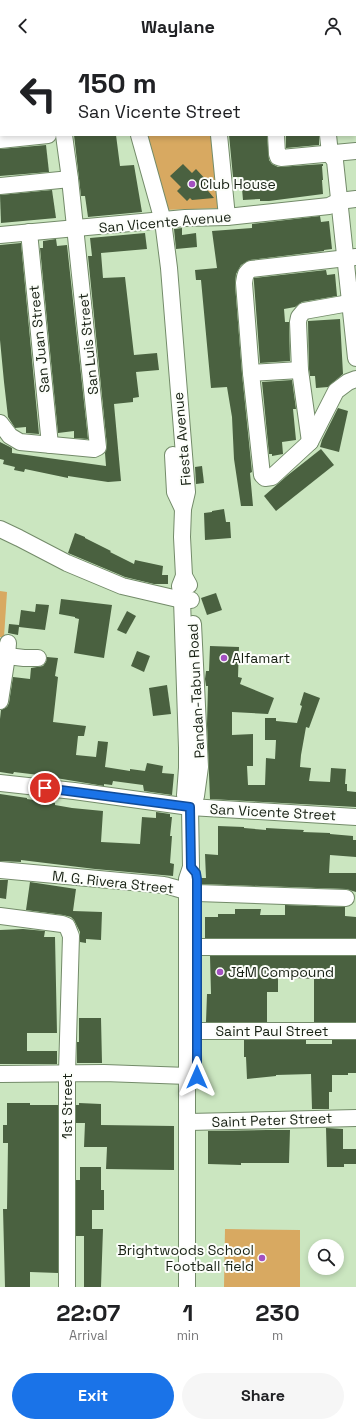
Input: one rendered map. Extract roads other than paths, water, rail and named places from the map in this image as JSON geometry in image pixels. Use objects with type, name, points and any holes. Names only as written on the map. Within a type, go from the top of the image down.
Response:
[{"type":"street","points":[[0,140],[38,136]]},
{"type":"street","name":"San Luis Street","points":[[0,423],[10,436],[20,442],[94,449],[97,449],[99,445],[64,136]]},
{"type":"street","name":"Fiesta Avenue","points":[[131,136],[147,191],[158,221]]},
{"type":"street","name":"Fiesta Avenue","points":[[140,136],[158,221],[159,270],[167,387],[178,444],[175,492],[183,509]]},
{"type":"street","points":[[219,136],[227,217]]},
{"type":"street","points":[[276,136],[277,154],[278,157],[281,158],[334,156],[356,151]]},
{"type":"street","points":[[328,136],[334,156]]},
{"type":"street","points":[[337,136],[334,156],[336,206],[350,257],[349,303],[356,358]]},
{"type":"street","points":[[0,186],[70,179]]},
{"type":"street","name":"San Vicente Avenue","points":[[0,235],[185,218],[227,217],[336,206],[356,199]]},
{"type":"street","name":"San Vicente Avenue","points":[[336,206],[356,209]]},
{"type":"street","name":"San Juan Street","points":[[29,232],[50,445]]},
{"type":"street","points":[[350,257],[251,269],[245,276],[244,283],[251,373],[262,475],[265,478],[272,476],[310,442],[336,391],[348,382],[356,379]]},
{"type":"street","points":[[310,442],[300,370],[298,326],[301,314],[304,311],[349,303]]},
{"type":"street","points":[[251,373],[300,370]]},
{"type":"street","name":"Pandan-Tabun Road","points":[[183,509],[183,571],[190,586],[187,600],[193,768],[196,796],[190,807],[191,867],[187,876],[192,893],[192,1122],[196,1287]]},
{"type":"street","points":[[0,529],[67,563],[122,586],[187,600]]},
{"type":"street","points":[[0,701],[8,650],[24,658],[38,658]]},
{"type":"street","name":"San Vicente Street","points":[[0,783],[74,791],[190,807],[356,817]]},
{"type":"street","name":"M. G. Rivera Street","points":[[0,870],[164,885],[176,887],[192,893],[346,898]]},
{"type":"street","name":"1st Street","points":[[0,916],[56,923],[67,926],[71,936],[67,1073],[68,1287]]},
{"type":"street","points":[[192,947],[356,947]]},
{"type":"street","name":"Pandan-Tabun Road","points":[[187,1287],[192,1122],[188,1076],[192,1031]]},
{"type":"street","name":"Saint Paul Street","points":[[192,1031],[356,1031]]},
{"type":"street","points":[[0,1074],[67,1073],[188,1076]]},
{"type":"street","name":"Saint Peter Street","points":[[192,1122],[356,1118]]},
{"type":"place","name":"Club House","points":[[192,184]]},
{"type":"place","name":"Alfamart","points":[[224,658]]},
{"type":"place","name":"J&M Compound","points":[[220,972]]},
{"type":"place","name":"Brightwoods School Football field","points":[[262,1258]]}]
